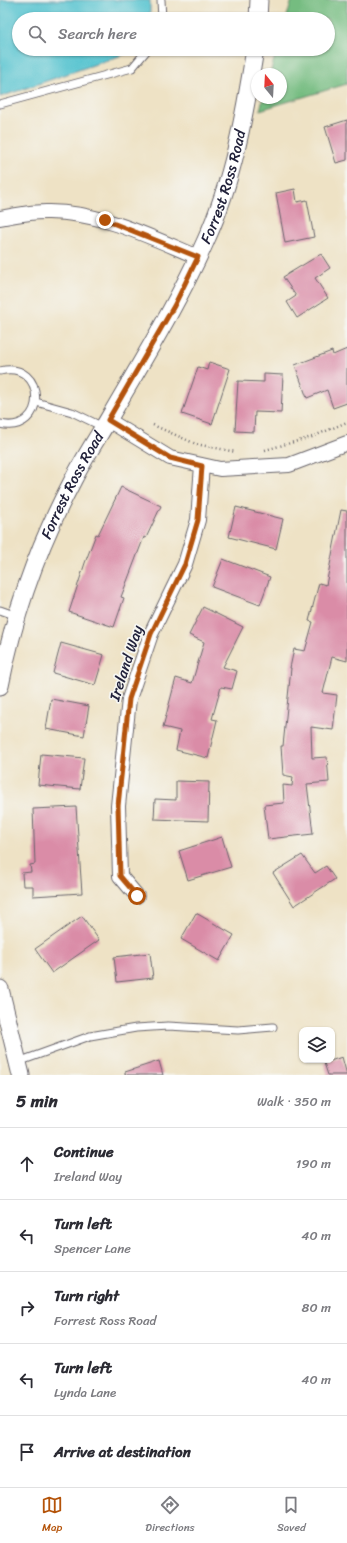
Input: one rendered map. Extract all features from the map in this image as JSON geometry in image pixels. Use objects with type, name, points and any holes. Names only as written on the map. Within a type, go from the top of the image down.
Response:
[{"type":"street","points":[[258,12],[259,0]]},
{"type":"street","name":"Forrest Ross Road","points":[[0,686],[18,616],[42,544],[73,479],[174,306],[207,239],[226,186],[248,97],[254,56]]},
{"type":"street","points":[[0,218],[23,213],[45,212],[85,215],[105,220],[198,257]]},
{"type":"street","points":[[106,424],[170,458],[220,469],[289,464],[347,443]]},
{"type":"street","name":"Ireland Way","points":[[137,896],[120,876],[118,806],[129,699],[151,634],[185,564],[198,520],[202,466]]},
{"type":"street","points":[[0,988],[20,1069]]},
{"type":"lane","points":[[161,0],[162,12]]},
{"type":"lane","points":[[0,104],[132,68],[142,56]]},
{"type":"lane","points":[[0,371],[16,370],[31,380],[35,388],[36,402],[31,414],[24,421],[16,424],[0,424]]},
{"type":"lane","points":[[36,402],[72,412],[106,424]]},
{"type":"lane","points":[[0,610],[18,616]]},
{"type":"lane","points":[[20,1069],[90,1036],[136,1028],[168,1026],[238,1030],[273,1027]]},
{"type":"path","points":[[262,450],[288,445],[312,437],[347,422]]},
{"type":"path","points":[[153,425],[196,444],[243,452]]},
{"type":"green space","points":[[292,0],[347,0],[347,84],[287,102],[287,68],[272,68],[275,56],[335,56],[335,12],[288,12]]},
{"type":"green space","points":[[262,104],[280,104],[260,110]]},
{"type":"water","points":[[0,0],[150,0],[150,12],[12,12],[12,56],[119,56],[0,97]]},
{"type":"building","points":[[347,120],[347,160],[336,163],[325,127]]},
{"type":"building","points":[[295,189],[297,202],[307,200],[314,237],[285,243],[276,193]]},
{"type":"building","points":[[321,254],[330,268],[315,278],[328,298],[297,318],[287,302],[296,296],[283,277]]},
{"type":"building","points":[[347,349],[347,403],[333,408],[327,390],[307,398],[295,365],[332,351],[333,355]]},
{"type":"building","points":[[209,362],[230,369],[212,424],[182,414],[198,367],[207,370]]},
{"type":"building","points":[[264,374],[283,375],[281,413],[255,412],[254,432],[235,431],[238,381],[264,382]]},
{"type":"building","points":[[121,487],[161,506],[146,538],[144,537],[121,597],[124,598],[114,627],[69,612],[96,534],[98,535]]},
{"type":"building","points":[[236,507],[283,519],[276,549],[229,537]]},
{"type":"building","points":[[341,510],[347,511],[347,661],[332,657],[323,693],[337,695],[333,730],[311,727],[312,758],[327,757],[329,782],[307,784],[313,834],[268,839],[264,805],[284,803],[283,785],[292,786],[293,777],[283,775],[281,746],[283,746],[290,668],[294,649],[305,651],[313,622],[309,621],[319,583],[326,585]]},
{"type":"building","points":[[223,559],[270,577],[260,605],[212,587]]},
{"type":"building","points":[[203,607],[243,627],[223,667],[237,671],[232,689],[221,687],[212,719],[217,720],[208,758],[176,750],[180,731],[163,727],[176,678],[192,683],[204,642],[189,635]]},
{"type":"building","points":[[61,643],[104,655],[95,685],[53,673]]},
{"type":"building","points":[[51,699],[89,706],[84,736],[46,729]]},
{"type":"building","points":[[41,754],[84,758],[80,789],[38,785]]},
{"type":"building","points":[[176,781],[209,782],[208,821],[154,819],[155,799],[176,800]]},
{"type":"building","points":[[76,807],[82,893],[33,896],[33,886],[23,886],[22,873],[31,872],[30,865],[35,864],[33,809]]},
{"type":"building","points":[[222,837],[231,867],[188,880],[179,851]]},
{"type":"building","points":[[302,855],[315,873],[326,866],[335,879],[294,906],[273,873]]},
{"type":"building","points":[[196,913],[234,935],[219,961],[181,939]]},
{"type":"building","points":[[82,916],[99,940],[52,973],[35,949]]},
{"type":"building","points":[[150,953],[153,978],[117,982],[114,957]]},
{"type":"building","points":[[342,1057],[347,1075],[328,1075],[324,1063],[335,1063],[335,1059]]},
{"type":"building","points":[[159,1061],[163,1075],[125,1075],[125,1072]]},
{"type":"route","points":[[105,220],[198,257],[174,306],[108,420],[170,458],[202,466],[198,520],[185,564],[151,634],[129,699],[118,806],[120,876],[137,896]]}]
